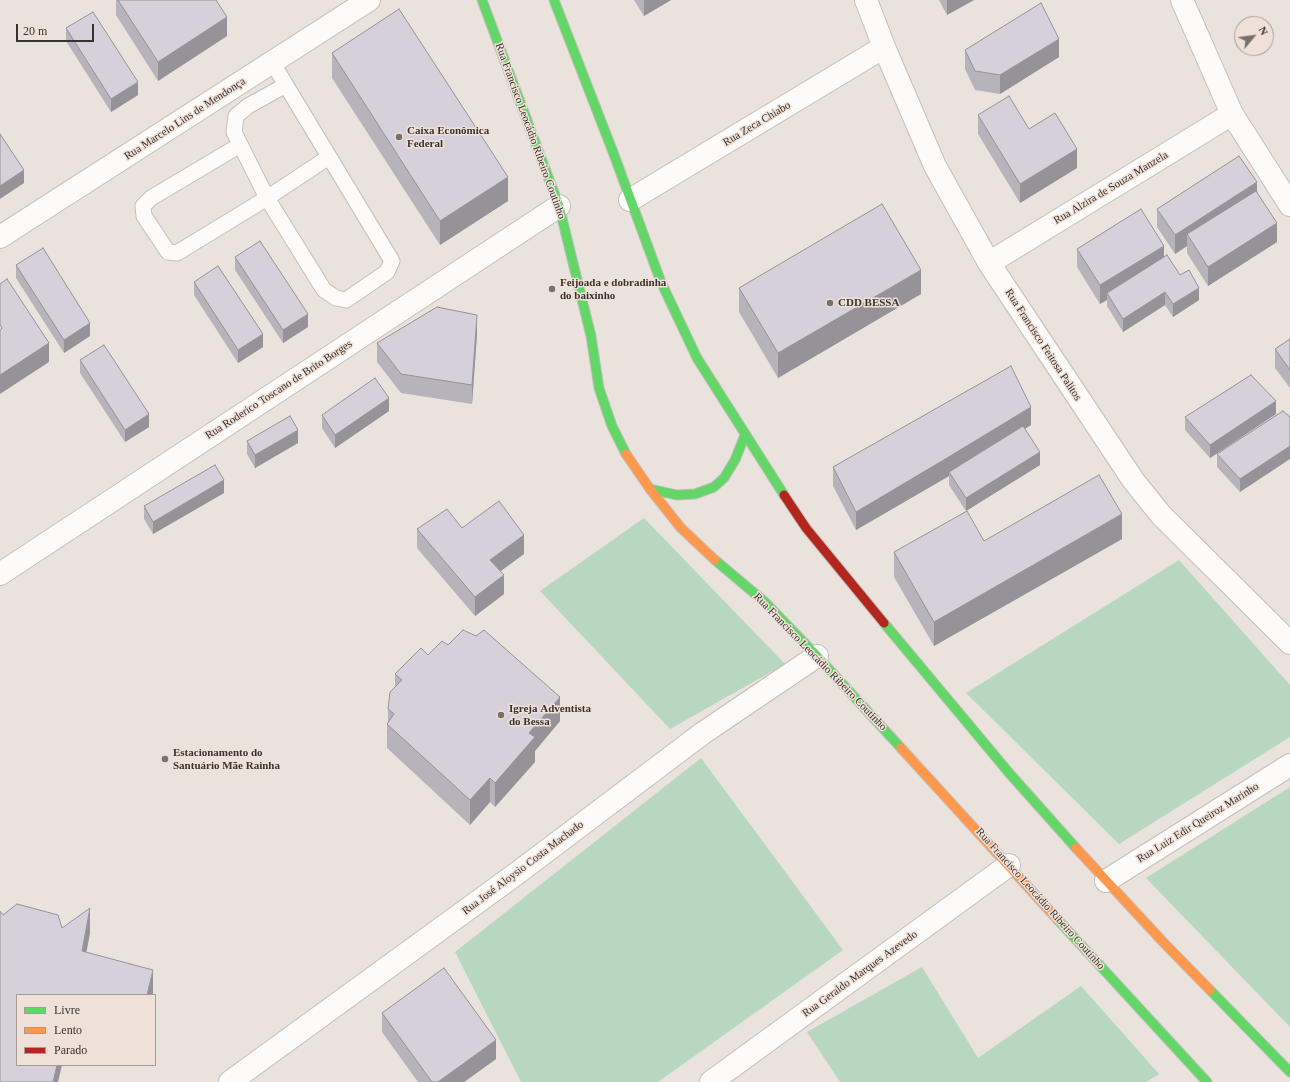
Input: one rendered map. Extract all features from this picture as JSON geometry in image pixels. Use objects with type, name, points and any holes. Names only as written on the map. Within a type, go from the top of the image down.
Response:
[{"type":"main road","name":"Rua Francisco Leocádio Ribeiro Coutinho","points":[[482,0],[559,206],[591,336],[599,388],[612,426],[629,460],[650,489],[686,533],[712,558],[766,603],[817,656],[1009,865],[1203,1081]]},
{"type":"main road","points":[[554,0],[614,152],[630,200],[661,282],[697,358],[744,435],[806,528],[1010,774],[1106,881],[1290,1072]]},
{"type":"main road","points":[[650,489],[677,495],[695,494],[714,487],[724,478],[735,460],[744,435]]},
{"type":"street","name":"Rua Marcelo Lins de Mendonça","points":[[0,237],[369,0]]},
{"type":"street","name":"Rua Francisco Feitosa Palitos","points":[[866,0],[884,47],[935,166],[989,263],[1133,480],[1161,515],[1290,643]]},
{"type":"street","points":[[1182,0],[1232,114],[1290,205]]},
{"type":"street","name":"Rua Zeca Chiabo","points":[[630,200],[884,47]]},
{"type":"street","name":"Rua Alzira de Souza Manzela","points":[[989,263],[1232,114]]},
{"type":"street","name":"Rua Roderico Toscano de Brito Borges","points":[[0,574],[559,206]]},
{"type":"street","name":"Rua José Aloysio Costa Machado","points":[[230,1082],[516,874],[703,733],[817,656]]},
{"type":"street","name":"Rua Luiz Edir Queiroz Marinho","points":[[1106,881],[1290,765]]},
{"type":"street","name":"Rua Geraldo Marques Azevedo","points":[[711,1082],[1009,865]]},
{"type":"lane","points":[[272,62],[392,261],[387,272],[346,300],[336,298],[324,290],[267,198],[234,132],[236,116],[248,106],[286,86]]},
{"type":"lane","points":[[240,145],[151,198],[143,206],[144,216],[168,252],[177,253],[267,198],[329,157]]},
{"type":"green space","points":[[644,518],[785,664],[670,729],[540,591]]},
{"type":"green space","points":[[1179,560],[1290,685],[1290,737],[1119,844],[966,693]]},
{"type":"green space","points":[[701,758],[843,950],[658,1082],[521,1082],[455,952]]},
{"type":"green space","points":[[1290,787],[1290,1027],[1146,878]]},
{"type":"green space","points":[[922,967],[978,1058],[1081,986],[1159,1074],[1146,1082],[840,1082],[807,1032]]},
{"type":"building","points":[[118,0],[216,0],[227,17],[158,62]]},
{"type":"building","points":[[1041,3],[1059,39],[1000,75],[975,71],[965,50]]},
{"type":"building","points":[[399,9],[508,177],[440,221],[332,53]]},
{"type":"building","points":[[93,12],[138,82],[111,99],[66,28]]},
{"type":"building","points":[[1009,96],[1029,129],[1055,113],[1077,149],[1020,184],[978,115]]},
{"type":"building","points":[[0,134],[24,170],[0,186]]},
{"type":"building","points":[[1239,156],[1257,182],[1175,235],[1157,209]]},
{"type":"building","points":[[1256,191],[1277,223],[1208,267],[1187,234]]},
{"type":"building","name":"CDD BESSA","points":[[882,204],[921,270],[778,353],[739,288]]},
{"type":"building","points":[[1141,209],[1164,246],[1100,285],[1077,249]]},
{"type":"building","points":[[260,241],[308,314],[283,330],[235,257]]},
{"type":"building","points":[[43,248],[90,323],[64,340],[16,265]]},
{"type":"building","points":[[1167,255],[1180,275],[1189,270],[1199,288],[1173,304],[1165,292],[1123,319],[1107,293]]},
{"type":"building","points":[[218,266],[263,334],[238,350],[194,282]]},
{"type":"building","points":[[7,279],[49,343],[0,375],[0,330],[2,328],[0,325],[0,284]]},
{"type":"building","points":[[437,307],[477,315],[472,385],[401,374],[377,343]]},
{"type":"building","points":[[1290,339],[1290,370],[1275,349]]},
{"type":"building","points":[[104,345],[149,414],[125,430],[80,360]]},
{"type":"building","points":[[1011,366],[1031,407],[856,512],[833,467]]},
{"type":"building","points":[[1251,375],[1276,401],[1210,445],[1185,417]]},
{"type":"building","points":[[375,378],[389,398],[335,435],[322,415]]},
{"type":"building","points":[[1283,411],[1290,417],[1290,446],[1240,479],[1217,454]]},
{"type":"building","points":[[290,416],[298,430],[255,455],[247,441]]},
{"type":"building","points":[[1023,426],[1040,452],[966,498],[949,472]]},
{"type":"building","points":[[215,465],[224,480],[153,522],[144,506]]},
{"type":"building","points":[[1099,475],[1122,514],[934,622],[894,552],[967,511],[984,541]]},
{"type":"building","points":[[499,501],[524,535],[490,560],[504,575],[475,597],[417,529],[447,509],[462,528]]},
{"type":"building","points":[[463,630],[476,636],[484,630],[560,697],[529,733],[535,737],[495,783],[490,778],[470,800],[387,724],[394,714],[388,709],[390,692],[402,680],[395,674],[421,648],[428,655],[442,641],[448,645]]},
{"type":"building","points":[[17,904],[58,915],[62,928],[90,908],[82,951],[153,970],[147,994],[16,994],[16,1066],[57,1066],[53,1082],[0,1082],[0,911],[3,915]]},
{"type":"building","points":[[444,968],[496,1040],[438,1082],[432,1082],[382,1013]]},
{"type":"traffic: fast","points":[[482,0],[559,206],[591,336],[599,388],[612,426],[626,454]]},
{"type":"traffic: fast","points":[[554,0],[613,152],[661,282],[697,358],[784,495]]},
{"type":"traffic: fast","points":[[650,489],[677,495],[695,494],[714,487],[724,478],[735,460],[745,435]]},
{"type":"traffic: fast","points":[[715,560],[766,603],[817,656],[901,748]]},
{"type":"traffic: fast","points":[[884,623],[1010,774],[1076,848]]},
{"type":"traffic: fast","points":[[1058,920],[1207,1082]]},
{"type":"traffic: fast","points":[[1210,990],[1290,1072]]},
{"type":"traffic: slow","points":[[626,454],[650,489],[681,528],[715,560]]},
{"type":"traffic: slow","points":[[901,748],[1058,920]]},
{"type":"traffic: slow","points":[[1076,848],[1210,990]]},
{"type":"traffic: jam","points":[[784,495],[806,528],[884,623]]},
{"type":"place","name":"Caixa Econômica Federal","points":[[399,137]]},
{"type":"place","name":"Feijoada e dobradinha do baixinho","points":[[552,289]]},
{"type":"place","name":"CDD BESSA","points":[[830,303]]},
{"type":"place","name":"Igreja Adventista do Bessa","points":[[501,715]]},
{"type":"place","name":"Estacionamento do Santuário Mãe Rainha","points":[[165,759]]}]
